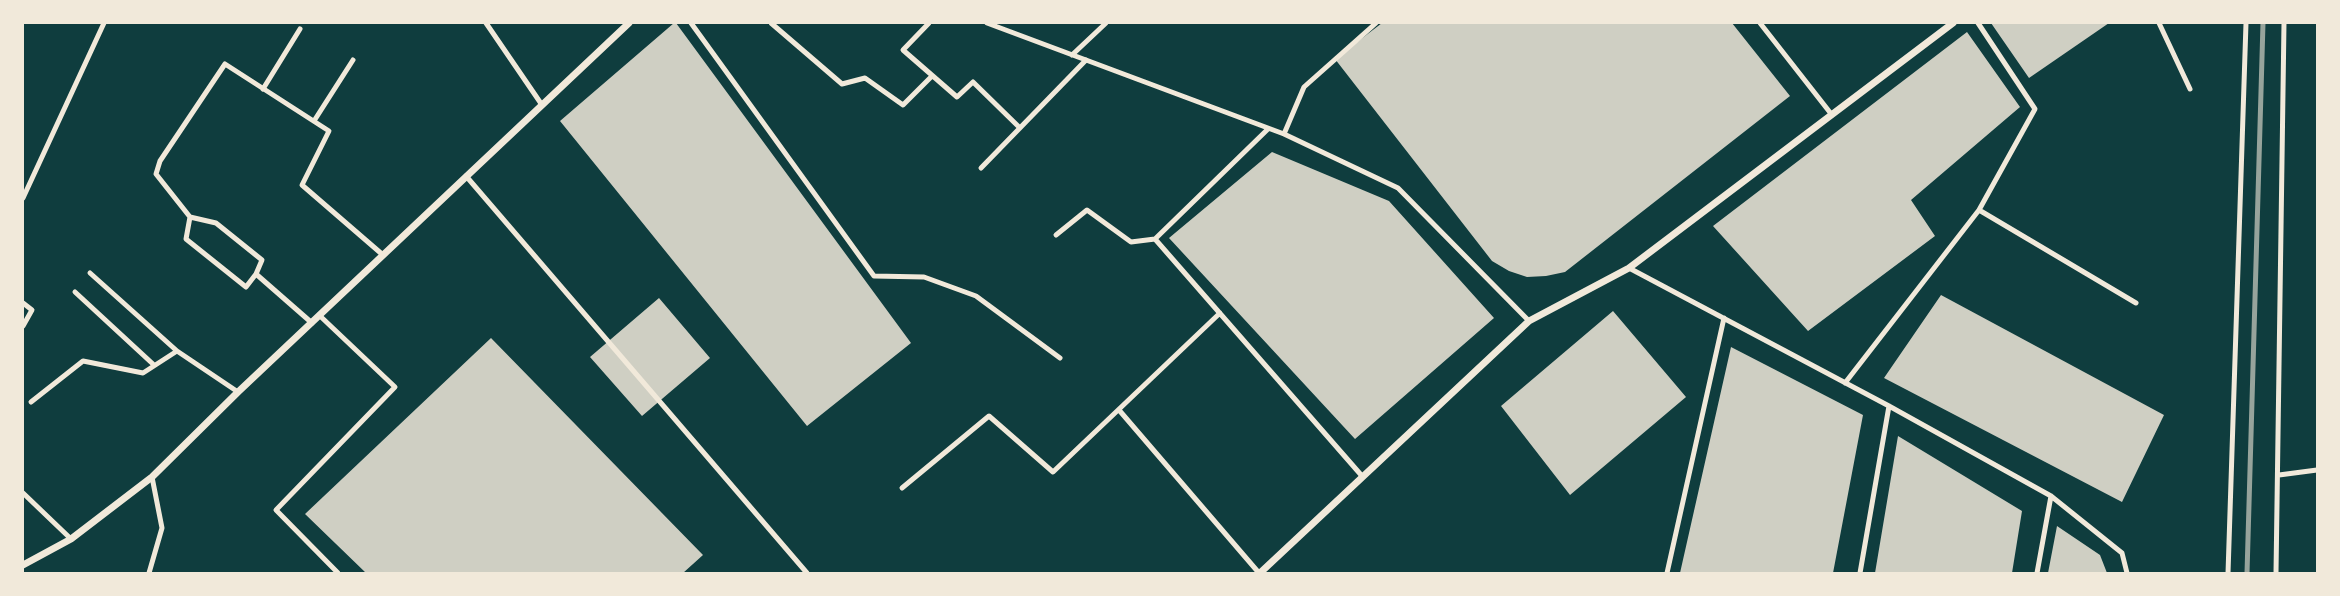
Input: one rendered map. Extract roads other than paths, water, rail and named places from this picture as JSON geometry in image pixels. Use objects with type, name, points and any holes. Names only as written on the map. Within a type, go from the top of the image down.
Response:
[{"type":"street","points":[[23,565],[71,539],[152,477],[238,392],[629,23]]},
{"type":"street","points":[[1259,573],[1528,321],[1629,268],[1953,23]]},
{"type":"lane","points":[[23,198],[104,23]]},
{"type":"lane","points":[[486,23],[542,105]]},
{"type":"lane","points":[[691,23],[874,276],[924,277],[976,296],[1060,358]]},
{"type":"lane","points":[[771,23],[842,83],[865,78],[903,105],[932,75]]},
{"type":"lane","points":[[929,23],[903,50],[957,97],[973,82],[1020,128]]},
{"type":"lane","points":[[987,23],[1284,134],[1398,188],[1528,321]]},
{"type":"lane","points":[[1072,55],[1106,23]]},
{"type":"lane","points":[[1284,134],[1304,87],[1376,23]]},
{"type":"lane","points":[[1759,23],[1832,116]]},
{"type":"lane","points":[[1845,383],[1979,210],[2035,108],[1978,23]]},
{"type":"lane","points":[[2159,23],[2190,89]]},
{"type":"lane","points":[[2228,573],[2246,23]]},
{"type":"lane","points":[[2276,573],[2284,23]]},
{"type":"lane","points":[[263,89],[300,29]]},
{"type":"lane","points":[[314,121],[353,60]]},
{"type":"lane","points":[[981,168],[1086,60]]},
{"type":"lane","points":[[190,217],[186,239],[246,287],[262,260],[216,223],[190,217],[156,174],[160,161],[225,64],[329,131],[302,185],[383,254]]},
{"type":"lane","points":[[1056,235],[1087,210],[1131,242],[1155,239],[1269,129]]},
{"type":"lane","points":[[466,176],[807,573]]},
{"type":"lane","points":[[1979,210],[2136,303]]},
{"type":"lane","points":[[1155,239],[1363,476]]},
{"type":"lane","points":[[1629,268],[1889,406],[2051,496],[2122,553],[2127,573]]},
{"type":"lane","points":[[90,273],[177,351],[238,392]]},
{"type":"lane","points":[[256,274],[312,323]]},
{"type":"lane","points":[[75,292],[154,365]]},
{"type":"lane","points":[[23,303],[32,310],[23,326]]},
{"type":"lane","points":[[902,488],[989,416],[1053,472],[1220,313]]},
{"type":"lane","points":[[319,315],[395,387],[276,510],[338,573]]},
{"type":"lane","points":[[1667,573],[1724,318]]},
{"type":"lane","points":[[31,402],[83,361],[143,373],[177,351]]},
{"type":"lane","points":[[1860,573],[1889,406]]},
{"type":"lane","points":[[1119,410],[1259,573]]},
{"type":"lane","points":[[2279,475],[2317,470]]},
{"type":"lane","points":[[149,573],[162,528],[152,477]]},
{"type":"lane","points":[[23,493],[71,539]]},
{"type":"lane","points":[[2037,573],[2051,496]]},
{"type":"railway","points":[[2247,573],[2263,23]]}]
